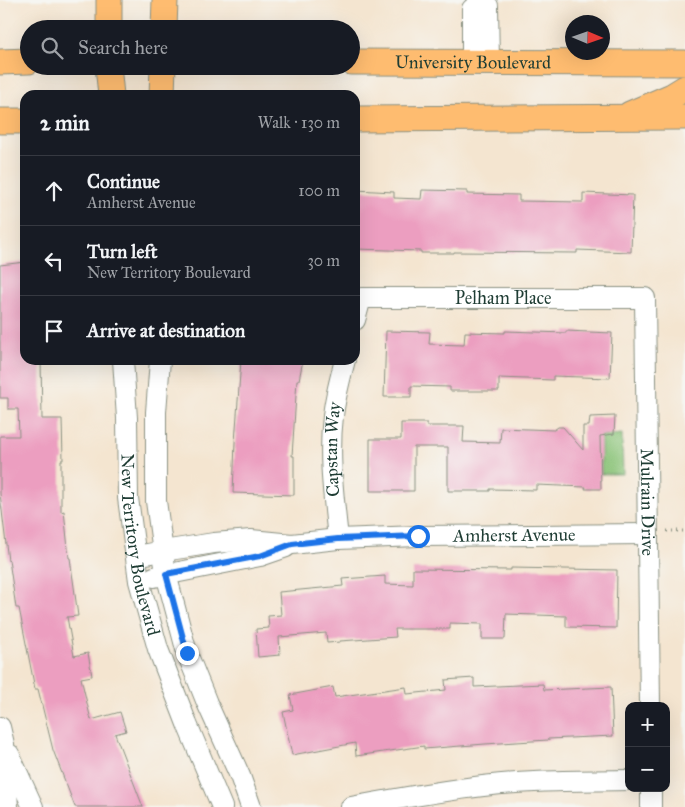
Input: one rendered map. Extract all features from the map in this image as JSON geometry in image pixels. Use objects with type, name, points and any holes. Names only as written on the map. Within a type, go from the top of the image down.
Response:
[{"type":"main road","points":[[109,0],[109,20]]},
{"type":"main road","points":[[164,20],[165,0]]},
{"type":"main road","points":[[0,62],[20,61]]},
{"type":"main road","name":"University Boulevard","points":[[360,62],[685,63]]},
{"type":"main road","points":[[109,75],[110,90]]},
{"type":"main road","points":[[162,90],[163,75]]},
{"type":"main road","points":[[620,118],[672,96],[685,88]]},
{"type":"main road","points":[[360,120],[685,117]]},
{"type":"main road","points":[[0,121],[20,121]]},
{"type":"street","points":[[480,1],[488,6],[481,62]]},
{"type":"street","name":"Pelham Place","points":[[360,302],[361,298],[645,298]]},
{"type":"street","name":"Mulrain Drive","points":[[645,298],[657,532],[650,702]]},
{"type":"street","name":"New Territory Boulevard","points":[[123,365],[127,418],[128,498],[139,580],[158,649],[222,807]]},
{"type":"street","name":"New Territory Boulevard","points":[[160,365],[156,412],[156,501],[166,574],[187,653],[240,776],[251,807]]},
{"type":"street","name":"Capstan Way","points":[[338,539],[332,467],[333,417],[344,365]]},
{"type":"street","name":"Amherst Avenue","points":[[136,556],[250,540],[292,544],[338,539],[418,536],[657,532]]},
{"type":"street","name":"Amherst Avenue","points":[[139,580],[260,556],[292,544]]},
{"type":"street","points":[[2,735],[8,807]]},
{"type":"street","points":[[2,735],[33,807]]},
{"type":"street","points":[[351,807],[485,785],[543,781],[625,780]]},
{"type":"street","points":[[651,792],[652,807]]},
{"type":"path","points":[[657,532],[685,531]]},
{"type":"green space","points":[[622,434],[623,474],[601,474],[601,436]]},
{"type":"building","points":[[360,190],[394,192],[394,198],[421,199],[422,190],[467,191],[467,194],[519,195],[519,201],[583,202],[583,193],[633,195],[631,252],[577,250],[577,253],[421,253],[421,251],[360,249]]},
{"type":"building","points":[[20,263],[20,365],[41,365],[42,419],[62,419],[61,512],[64,511],[78,616],[67,617],[74,656],[88,653],[92,676],[81,678],[91,720],[120,712],[126,731],[115,734],[143,807],[75,807],[53,750],[38,689],[35,689],[19,608],[16,608],[0,494],[0,436],[19,436],[18,409],[8,409],[8,398],[0,398],[0,265]]},
{"type":"building","points":[[386,331],[430,332],[429,344],[464,345],[465,332],[566,333],[566,331],[612,333],[610,378],[553,376],[553,380],[499,378],[499,391],[450,391],[450,387],[411,386],[411,397],[384,397]]},
{"type":"building","points":[[241,365],[302,365],[299,380],[297,380],[292,456],[294,456],[294,495],[233,493]]},
{"type":"building","points":[[615,416],[614,434],[600,436],[601,489],[536,485],[536,490],[490,489],[490,491],[448,491],[448,447],[414,447],[414,491],[370,491],[370,439],[401,439],[401,423],[427,423],[427,426],[464,426],[463,442],[500,443],[501,428],[554,430],[558,427],[563,427],[583,450],[583,426],[589,426],[590,417]]},
{"type":"building","points":[[511,568],[617,570],[616,628],[566,627],[566,616],[506,614],[505,639],[482,639],[482,624],[450,623],[450,629],[395,629],[396,637],[340,642],[327,643],[326,633],[279,637],[280,655],[258,657],[256,629],[269,628],[268,616],[281,615],[279,592],[343,586],[342,579],[385,576],[385,584],[413,585],[413,569],[511,570]]},
{"type":"building","points":[[474,678],[474,687],[543,684],[544,690],[611,687],[613,736],[424,749],[424,746],[356,756],[355,743],[292,755],[283,712],[293,710],[290,695],[333,687],[335,697],[406,687],[407,694],[446,690],[445,680]]},
{"type":"route","points":[[187,653],[166,574],[260,556],[292,544],[338,539],[418,536]]}]
